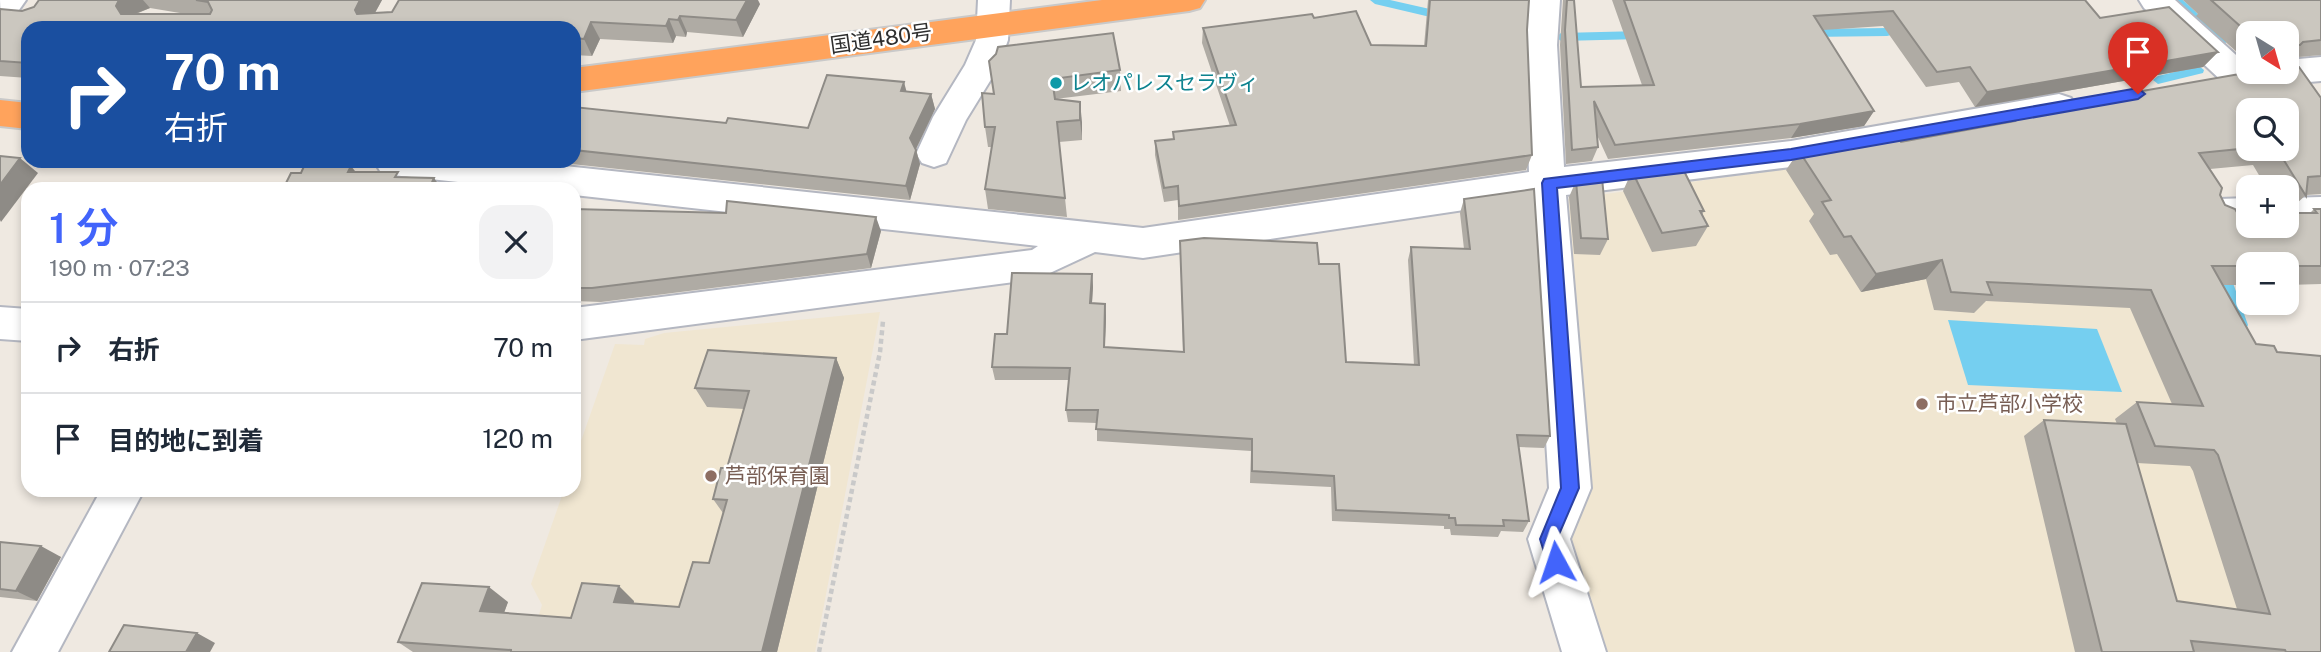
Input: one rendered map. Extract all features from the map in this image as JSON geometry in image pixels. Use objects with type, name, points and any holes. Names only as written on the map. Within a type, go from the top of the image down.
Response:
[{"type":"highway","name":"国道480号","points":[[581,79],[993,12],[1189,0]]},
{"type":"highway","points":[[0,113],[21,115]]},
{"type":"street","points":[[1544,0],[1541,45],[1542,111],[1570,488],[1549,539],[1584,652]]},
{"type":"street","points":[[2155,0],[2236,74]]},
{"type":"street","points":[[4,8],[39,14]]},
{"type":"street","points":[[934,154],[950,117],[981,68],[992,40],[993,12]]},
{"type":"street","points":[[2200,83],[2236,76]]},
{"type":"street","points":[[581,182],[1143,243],[1549,183],[1791,154],[2085,103]]},
{"type":"street","points":[[455,168],[580,182]]},
{"type":"street","points":[[2299,212],[2321,211]]},
{"type":"street","points":[[581,323],[886,286],[1037,264],[1090,239]]},
{"type":"street","points":[[0,323],[21,325]]},
{"type":"street","points":[[34,652],[119,497]]},
{"type":"path","points":[[819,652],[880,352],[886,286]]},
{"type":"shaded area","name":"市立芦部小学校","points":[[1880,156],[2120,207],[2321,652],[1592,652],[1557,545],[1555,201]]},
{"type":"shaded area","name":"芦部保育園","points":[[880,312],[815,652],[527,652],[542,605],[531,584],[562,497],[581,497],[581,441],[615,344],[644,345],[645,339],[664,333]]},
{"type":"water","points":[[1948,320],[2097,329],[2122,392],[1968,385]]},
{"type":"building","points":[[39,0],[119,0],[116,6],[121,14],[210,14],[212,10],[208,2],[196,0],[360,0],[355,10],[357,14],[392,12],[399,0],[747,0],[736,20],[680,16],[678,20],[669,19],[666,26],[591,22],[584,39],[581,39],[581,21],[21,21],[21,62],[0,61],[0,9],[22,11],[34,7]]},
{"type":"building","points":[[1430,0],[1529,0],[1527,30],[1532,155],[1179,206],[1178,186],[1164,188],[1155,141],[1174,139],[1173,132],[1236,125],[1203,28],[1312,14],[1314,18],[1356,11],[1371,45],[1426,46]]},
{"type":"building","points":[[1567,0],[1574,0],[1581,87],[1654,85],[1624,0],[2085,0],[2100,18],[2169,7],[2218,52],[1987,92],[1970,67],[1937,72],[1893,11],[1814,16],[1874,111],[1800,124],[1615,145],[1594,101],[1598,147],[1572,150],[1565,30]]},
{"type":"building","points":[[2211,0],[2321,0],[2321,40],[2303,42],[2300,45],[2300,21],[2236,22]]},
{"type":"building","points":[[1113,33],[1120,70],[1052,79],[1055,99],[1080,102],[1080,120],[1057,122],[1065,198],[985,189],[995,127],[985,127],[982,93],[994,94],[989,61],[996,54],[998,47]]},
{"type":"building","points":[[2300,68],[2321,98],[2321,176],[2308,177],[2306,196],[2299,185],[2299,175],[2293,175],[2284,161],[2299,161],[2299,98],[2236,98],[2236,149],[2199,153],[2222,188],[2220,195],[2225,205],[2236,211],[2236,238],[2299,238],[2299,213],[2317,213],[2314,209],[2321,209],[2321,266],[2299,266],[2299,252],[2236,252],[2236,266],[2212,266],[2236,309],[2236,315],[2240,315],[2256,344],[2274,346],[2277,352],[2321,356],[2321,652],[2286,652],[2191,641],[2194,652],[2102,652],[2044,420],[2126,424],[2177,601],[2270,614],[2218,455],[2214,450],[2155,446],[2137,402],[2203,406],[2151,290],[1987,282],[1992,295],[1951,292],[1942,260],[1876,274],[1851,236],[1844,237],[1822,202],[1831,200],[1799,151],[1896,134],[1901,142],[2015,121],[2010,114],[2236,75],[2236,84],[2300,84]]},
{"type":"building","points":[[827,75],[904,82],[901,91],[931,94],[910,138],[916,150],[906,186],[581,151],[581,108],[726,123],[728,118],[808,128]]},
{"type":"building","points":[[0,156],[20,158],[0,185]]},
{"type":"building","points":[[1681,165],[1704,211],[1700,211],[1708,226],[1662,233],[1632,171]]},
{"type":"building","points":[[303,168],[350,168],[348,172],[398,172],[395,177],[434,178],[432,182],[286,182],[291,173],[301,173]]},
{"type":"building","points":[[1602,178],[1608,239],[1581,238],[1576,181]]},
{"type":"building","points":[[1534,189],[1550,436],[1517,435],[1529,521],[1503,520],[1504,526],[1456,525],[1455,518],[1449,518],[1449,515],[1336,510],[1334,476],[1252,471],[1252,439],[1096,429],[1098,410],[1066,410],[1070,368],[992,367],[995,334],[1007,334],[1012,273],[1092,274],[1090,303],[1105,304],[1104,347],[1184,352],[1180,241],[1204,238],[1317,243],[1319,264],[1339,264],[1346,362],[1419,365],[1411,247],[1470,249],[1464,199]]},
{"type":"building","points":[[727,201],[876,217],[867,254],[581,288],[581,209],[726,213]]},
{"type":"building","points":[[708,350],[836,358],[762,652],[511,652],[398,642],[422,583],[489,587],[480,611],[571,618],[582,583],[619,586],[614,602],[679,607],[693,562],[709,563],[727,500],[713,499],[721,468],[727,468],[749,391],[695,388]]},
{"type":"building","points":[[0,542],[41,546],[16,591],[0,589]]},
{"type":"building","points":[[124,625],[197,633],[186,652],[109,652]]},
{"type":"waterway","points":[[1375,0],[1443,16]]},
{"type":"waterway","points":[[2177,0],[2221,42]]},
{"type":"waterway","points":[[1809,33],[1887,32],[1903,28]]},
{"type":"waterway","points":[[1561,37],[1641,35]]},
{"type":"waterway","points":[[2158,80],[2199,70]]},
{"type":"waterway","points":[[2222,269],[2242,325]]},
{"type":"place","name":"レオパレスセラヴィ","points":[[1056,83]]},
{"type":"place","name":"市立芦部小学校","points":[[1922,404]]},
{"type":"place","name":"芦部保育園","points":[[711,476]]},
{"type":"route","points":[[1556,562],[1549,539],[1570,488],[1549,183],[1791,154],[2138,94]]}]
